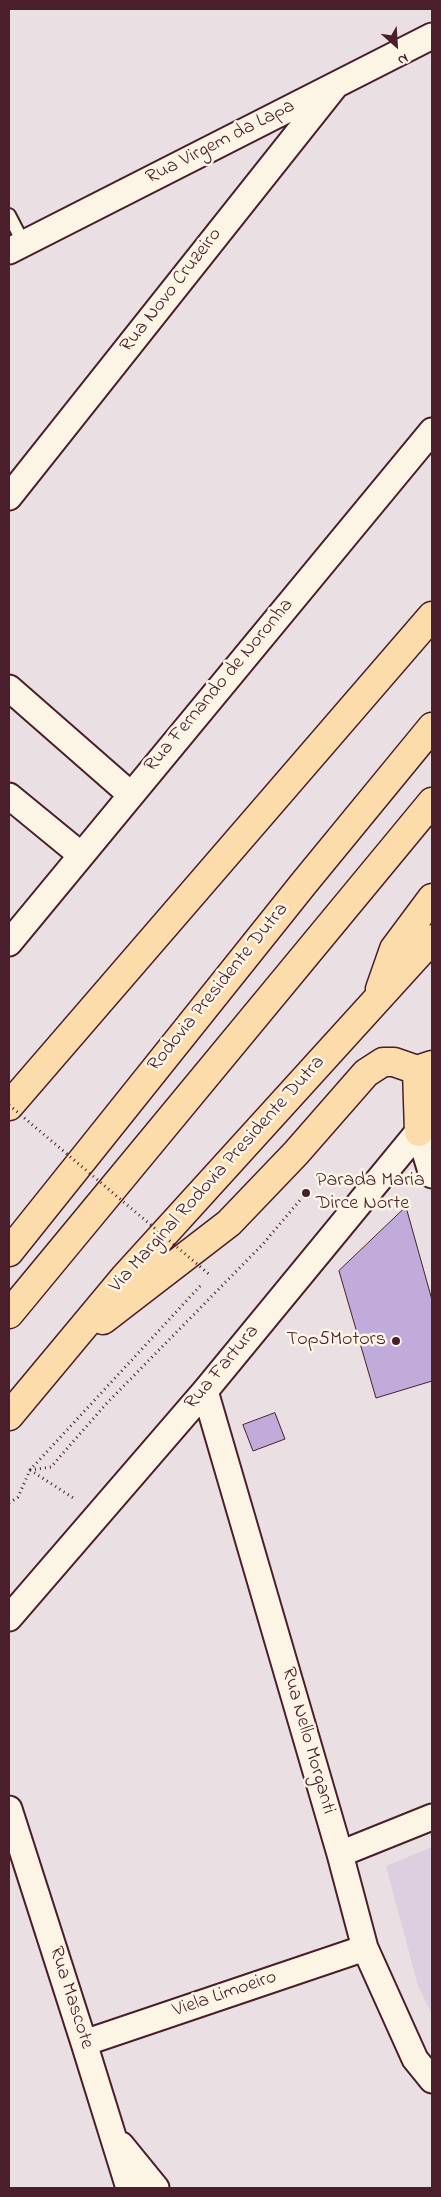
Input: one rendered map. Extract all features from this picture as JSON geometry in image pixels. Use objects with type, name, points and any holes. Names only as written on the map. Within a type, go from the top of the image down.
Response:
[{"type":"highway","points":[[10,1104],[432,616]]},
{"type":"highway","name":"Rodovia Presidente Dutra","points":[[9,1252],[304,882],[432,727]]},
{"type":"highway","points":[[9,1314],[432,802]]},
{"type":"highway","points":[[375,1002],[394,949],[432,898]]},
{"type":"highway","name":"Via Marginal Rodovia Presidente Dutra","points":[[9,1416],[124,1278],[432,939]]},
{"type":"highway","points":[[63,1352],[229,1222],[296,1153],[366,1073],[383,1062],[425,1067],[426,1123]]},
{"type":"street","name":"Rua Virgem da Lapa","points":[[16,247],[432,36]]},
{"type":"street","name":"Rua Novo Cruzeiro","points":[[9,497],[336,85]]},
{"type":"street","name":"Rua Fernando de Noronha","points":[[9,943],[130,794],[432,431]]},
{"type":"street","points":[[9,688],[130,794]]},
{"type":"street","points":[[9,796],[81,855]]},
{"type":"street","points":[[426,1123],[432,1175]]},
{"type":"street","name":"Rua Fartura","points":[[9,1618],[205,1391],[426,1123]]},
{"type":"street","name":"Rua Nello Morganti","points":[[205,1391],[340,1854],[365,1948],[415,2060],[432,2080]]},
{"type":"street","name":"Rua Mascote","points":[[9,1809],[129,2188]]},
{"type":"street","points":[[340,1854],[431,1816]]},
{"type":"street","name":"Viela Limoeiro","points":[[84,2043],[365,1948]]},
{"type":"street","points":[[111,2134],[156,2188]]},
{"type":"lane","points":[[9,215],[16,247]]},
{"type":"path","points":[[9,1503],[18,1497],[30,1470],[210,1275],[10,1104]]},
{"type":"path","points":[[30,1470],[51,1467],[106,1404],[263,1244],[306,1193]]},
{"type":"path","points":[[30,1470],[98,1514]]},
{"type":"shaded area","points":[[432,1847],[432,2014],[418,1986],[386,1866]]},
{"type":"building","name":"Top5Motors","points":[[406,1207],[432,1300],[432,1381],[376,1398],[339,1271]]},
{"type":"building","points":[[275,1413],[285,1439],[253,1451],[243,1425]]},
{"type":"place","name":"Parada Maria Dirce Norte","points":[[306,1193]]},
{"type":"place","name":"Top5Motors","points":[[396,1341]]}]
